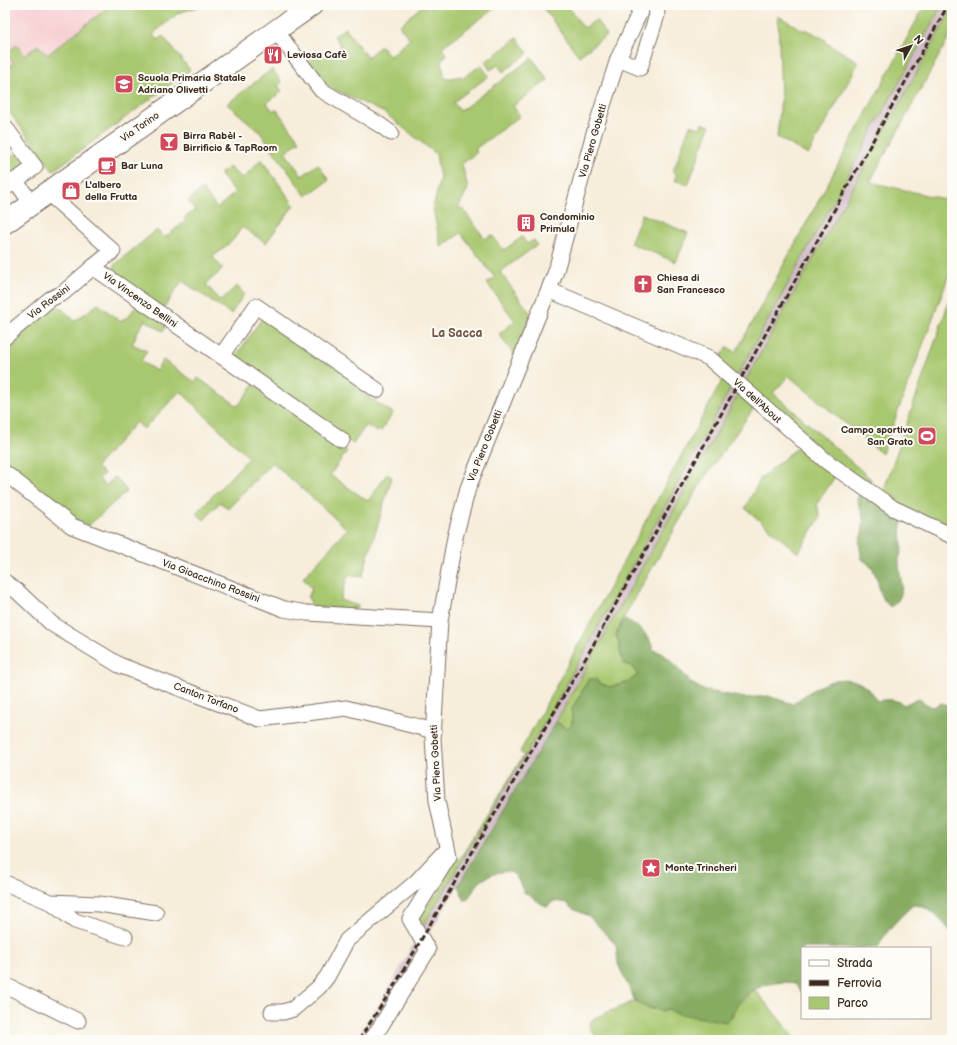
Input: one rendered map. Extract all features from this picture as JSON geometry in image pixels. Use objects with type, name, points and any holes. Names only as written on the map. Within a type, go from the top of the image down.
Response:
[{"type":"street","name":"Via Torino","points":[[5,223],[312,5]]},
{"type":"street","name":"Via Piero Gobetti","points":[[372,1040],[428,950],[410,919],[449,856],[437,800],[434,731],[440,621],[455,537],[468,488],[549,290],[618,59],[643,5]]},
{"type":"street","points":[[618,59],[640,68],[656,15],[656,5]]},
{"type":"street","points":[[276,31],[321,90],[380,125],[390,133]]},
{"type":"street","points":[[5,127],[35,167],[10,184]]},
{"type":"street","points":[[10,184],[40,198]]},
{"type":"street","name":"Via Vincenzo Bellini","points":[[40,198],[113,251],[93,267],[342,440]]},
{"type":"street","name":"Via Rossini","points":[[5,337],[50,299],[63,293],[93,267]]},
{"type":"street","name":"Via dell'About","points":[[549,290],[709,358],[832,466],[893,508],[952,536]]},
{"type":"street","points":[[221,356],[256,306],[377,390]]},
{"type":"street","name":"Via Gioacchino Rossini","points":[[5,473],[72,526],[284,609],[307,613],[440,621]]},
{"type":"street","name":"Canton Torfano","points":[[5,582],[18,592],[52,624],[119,665],[260,719],[346,708],[434,731]]},
{"type":"street","points":[[272,1012],[283,1012],[293,1009],[318,988],[327,977],[347,940],[415,883],[448,848]]},
{"type":"street","points":[[5,883],[50,902],[75,921],[125,937]]},
{"type":"street","points":[[50,902],[99,904],[156,913]]},
{"type":"street","points":[[5,985],[78,1021]]},
{"type":"shaded area","name":"Scuola Primaria Statale Adriano Olivetti","points":[[5,5],[131,5],[158,40],[163,36],[190,70],[53,171],[5,106]]},
{"type":"shaded area","points":[[942,5],[952,5],[952,9],[559,718],[399,984],[363,1040],[355,1040],[393,981],[422,928],[551,712]]},
{"type":"green space","name":"Scuola Primaria Statale Adriano Olivetti","points":[[111,5],[204,5],[178,13],[153,34],[158,40],[163,36],[190,70],[53,171],[5,106],[5,68],[6,69],[14,63],[6,53],[17,45],[25,55],[38,45],[47,55]]},
{"type":"green space","points":[[423,5],[499,5],[442,47],[447,55],[441,60],[445,79],[461,76],[463,78],[481,65],[489,76],[453,102],[460,111],[532,58],[548,80],[513,106],[520,116],[475,149],[477,152],[462,164],[468,189],[458,208],[463,209],[485,239],[492,235],[504,250],[522,237],[527,244],[534,240],[537,245],[500,272],[531,314],[515,356],[499,334],[515,321],[487,283],[495,278],[461,233],[441,247],[433,209],[440,178],[436,154],[385,113],[323,84],[307,63],[321,52],[323,55],[330,50],[332,53],[341,46],[334,36],[345,28],[367,57],[381,46],[390,56],[410,39],[399,26]]},
{"type":"green space","points":[[541,5],[567,5],[584,28],[596,20],[607,35],[579,56]]},
{"type":"green space","points":[[925,5],[942,5],[736,378],[717,362],[727,347],[736,352]]},
{"type":"green space","points":[[952,9],[952,32],[870,182],[952,201],[952,267],[882,454],[789,376],[773,393],[872,480],[860,482],[743,385]]},
{"type":"green space","points":[[778,16],[805,31],[806,29],[826,40],[825,42],[859,62],[808,155],[777,137],[781,99]]},
{"type":"green space","points":[[517,38],[528,53],[503,72],[498,65],[490,70],[485,62]]},
{"type":"green space","points":[[272,69],[282,82],[278,86],[282,91],[267,103],[273,111],[276,109],[300,141],[285,152],[302,176],[318,164],[329,180],[306,196],[259,131],[227,104]]},
{"type":"green space","points":[[702,123],[710,126],[688,185],[674,180],[677,174],[673,172],[690,125],[700,128]]},
{"type":"green space","points":[[17,152],[26,164],[5,179],[5,160]]},
{"type":"green space","points":[[261,159],[294,205],[266,243],[242,227],[233,240],[213,257],[223,269],[206,284],[220,301],[237,286],[244,294],[231,314],[182,281],[163,309],[115,277],[114,265],[157,230],[164,238],[186,221],[184,218],[195,210],[188,201],[202,189],[217,208],[235,193],[220,174],[229,167],[243,179]]},
{"type":"green space","points":[[642,214],[688,233],[676,262],[630,243]]},
{"type":"green space","name":"Campo sportivo San Grato","points":[[952,293],[952,530],[882,495]]},
{"type":"green space","points":[[52,300],[75,321],[98,304],[121,322],[124,318],[127,319],[137,304],[167,324],[163,331],[145,320],[132,344],[147,351],[141,361],[156,371],[163,360],[195,382],[198,378],[238,406],[254,384],[347,451],[330,475],[368,501],[387,474],[392,477],[362,577],[348,575],[340,600],[358,606],[357,609],[313,607],[308,597],[312,589],[303,578],[347,529],[272,462],[228,509],[220,502],[204,520],[196,513],[249,458],[180,391],[144,429],[136,422],[96,467],[104,474],[99,479],[105,486],[115,477],[127,491],[88,526],[55,507],[50,500],[5,465],[5,341]]},
{"type":"green space","points":[[262,318],[368,390],[365,395],[393,413],[381,431],[378,430],[377,432],[366,425],[353,444],[232,362]]},
{"type":"green space","points":[[723,379],[732,386],[551,712],[422,928],[418,922],[420,913],[438,893],[454,857],[459,860],[524,755],[520,752]]},
{"type":"green space","points":[[739,393],[754,408],[704,478],[623,619],[616,636],[619,642],[623,663],[631,666],[638,675],[628,682],[609,687],[589,679],[572,709],[572,724],[567,729],[556,722]]},
{"type":"green space","points":[[799,446],[836,475],[817,504],[820,518],[798,553],[745,508],[761,478]]},
{"type":"green space","points":[[860,491],[908,522],[901,523],[902,549],[899,559],[899,566],[902,586],[900,597],[896,603],[890,607],[881,595],[874,571],[862,559],[859,543],[863,530],[863,517],[857,499]]},
{"type":"green space","points":[[623,619],[633,624],[646,635],[652,645],[653,650],[662,653],[673,662],[691,683],[703,690],[745,698],[768,696],[793,704],[808,693],[826,683],[844,679],[863,685],[878,701],[892,700],[904,705],[920,699],[924,703],[933,707],[941,703],[952,707],[952,933],[935,914],[925,908],[913,905],[888,930],[878,947],[801,947],[801,992],[795,983],[786,982],[769,984],[753,990],[740,1001],[726,1022],[675,1013],[669,1009],[661,1011],[643,1006],[635,1001],[618,964],[616,945],[589,916],[571,908],[567,903],[554,901],[547,907],[525,893],[512,873],[499,872],[481,881],[465,901],[458,886],[556,722],[567,729],[572,724],[572,709],[589,679],[596,679],[599,683],[610,687],[628,682],[638,675],[631,666],[623,663],[619,642],[616,636]]},
{"type":"green space","points":[[754,989],[797,1040],[600,1040],[589,1028],[590,1023],[594,1018],[635,1001],[643,1006],[656,1010],[669,1009],[732,1017],[734,1010]]},
{"type":"railway","points":[[359,1040],[397,981],[587,656],[948,5]]},
{"type":"place","name":"Leviosa Cafè","points":[[273,55]]},
{"type":"place","name":"Scuola Primaria Statale Adriano Olivetti","points":[[124,84]]},
{"type":"place","name":"Birra Rabèl - Birrificio & TapRoom","points":[[169,142]]},
{"type":"place","name":"Bar Luna","points":[[107,166]]},
{"type":"place","name":"L'albero della Frutta","points":[[71,191]]},
{"type":"place","name":"Condominio Primula","points":[[526,223]]},
{"type":"place","name":"Chiesa di San Francesco","points":[[643,284]]},
{"type":"place","name":"Campo sportivo San Grato","points":[[927,436]]},
{"type":"place","name":"Monte Trincheri","points":[[651,868]]},
{"type":"district","name":"La Sacca","points":[[457,333]]}]
